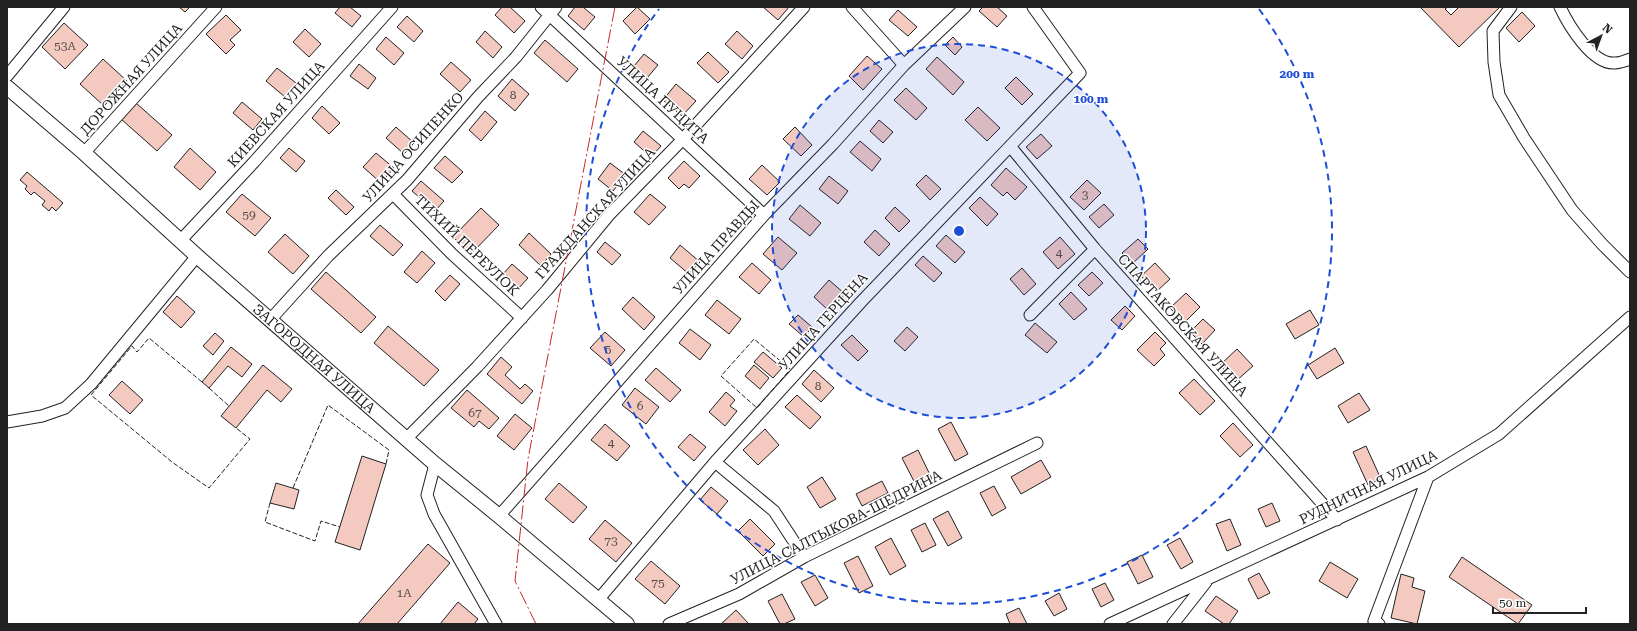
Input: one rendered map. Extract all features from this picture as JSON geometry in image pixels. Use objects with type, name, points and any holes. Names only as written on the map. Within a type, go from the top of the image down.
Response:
[{"type":"street","points":[[7,76],[64,7]]},
{"type":"street","name":"ДОРОЖНАЯ УЛИЦА","points":[[84,152],[216,7]]},
{"type":"street","name":"КИЕВСКАЯ УЛИЦА","points":[[181,240],[254,162],[392,7]]},
{"type":"street","name":"ГРАЖДАНСКАЯ УЛИЦА","points":[[406,438],[478,367],[522,318],[609,215],[683,139],[804,7]]},
{"type":"street","points":[[852,7],[904,65]]},
{"type":"street","name":"УЛИЦА ПРАВДЫ","points":[[499,516],[764,215],[833,144],[904,65],[965,7]]},
{"type":"street","name":"УЛИЦА ГЕРЦЕНА","points":[[598,600],[715,462],[861,302],[1080,73],[1033,7]]},
{"type":"street","points":[[1511,7],[1493,31],[1494,62],[1499,95],[1524,138],[1572,210],[1602,244],[1630,272]]},
{"type":"street","points":[[1560,7],[1580,41],[1599,59],[1614,64],[1630,59]]},
{"type":"street","name":"УЛИЦА ПУЦИТА","points":[[549,10],[764,215]]},
{"type":"street","name":"УЛИЦА ОСИПЕНКО","points":[[270,320],[328,256],[407,180],[478,97],[516,57],[549,10]]},
{"type":"street","name":"ЗАГОРОДНАЯ УЛИЦА","points":[[7,87],[84,152],[197,256],[435,464],[627,624]]},
{"type":"street","name":"СПАРТАКОВСКАЯ УЛИЦА","points":[[1010,146],[1095,249],[1337,520]]},
{"type":"street","name":"ТИХИЙ ПЕРЕУЛОК","points":[[393,194],[452,254],[522,318]]},
{"type":"street","points":[[1030,315],[1095,249]]},
{"type":"street","points":[[7,422],[42,416],[65,408],[91,384],[197,256]]},
{"type":"street","name":"РУДНИЧНАЯ УЛИЦА","points":[[1110,624],[1428,477],[1499,434],[1630,318]]},
{"type":"street","name":"УЛИЦА САЛТЫКОВА-ЩЕДРИНА","points":[[669,624],[739,594],[804,557],[1037,444]]},
{"type":"street","points":[[715,462],[774,511],[804,557]]},
{"type":"street","points":[[435,464],[427,495],[434,514],[496,624]]},
{"type":"street","points":[[1379,624],[1374,621],[1428,477]]},
{"type":"street","points":[[1173,624],[1208,580]]},
{"type":"building","points":[[179,7],[190,7],[185,12]]},
{"type":"building","points":[[340,7],[350,7],[361,16],[352,27],[335,13]]},
{"type":"building","points":[[502,7],[510,7],[525,21],[514,33],[495,15]]},
{"type":"building","points":[[575,7],[583,7],[595,17],[584,30],[568,16]]},
{"type":"building","points":[[637,7],[650,19],[635,34],[623,21]]},
{"type":"building","points":[[763,7],[789,7],[778,20]]},
{"type":"building","points":[[983,7],[997,7],[1007,16],[997,27],[979,11]]},
{"type":"building","points":[[1420,7],[1448,7],[1445,9],[1451,15],[1459,7],[1500,7],[1459,47]]},
{"type":"building","points":[[898,10],[917,27],[908,36],[889,20]]},
{"type":"building","points":[[1522,12],[1535,26],[1519,42],[1506,28]]},
{"type":"building","points":[[226,15],[241,30],[230,40],[235,45],[226,54],[206,34]]},
{"type":"building","points":[[407,16],[423,31],[414,42],[397,27]]},
{"type":"building","points":[[64,23],[88,45],[65,69],[42,47]]},
{"type":"building","points":[[305,29],[321,44],[309,57],[293,42]]},
{"type":"building","points":[[485,31],[502,47],[493,58],[476,42]]},
{"type":"building","points":[[737,31],[753,46],[742,59],[725,44]]},
{"type":"building","points":[[386,37],[404,53],[394,65],[376,49]]},
{"type":"building","points":[[953,37],[962,47],[955,55],[945,45]]},
{"type":"building","points":[[545,40],[578,69],[567,82],[534,53]]},
{"type":"building","points":[[708,52],[729,72],[718,83],[697,63]]},
{"type":"building","points":[[644,54],[658,65],[642,84],[629,72]]},
{"type":"building","points":[[867,56],[882,69],[863,90],[849,76]]},
{"type":"building","points":[[937,57],[964,82],[953,95],[926,69]]},
{"type":"building","points":[[103,59],[127,81],[104,106],[80,84]]},
{"type":"building","points":[[451,62],[471,80],[460,92],[440,74]]},
{"type":"building","points":[[359,64],[376,78],[368,89],[350,76]]},
{"type":"building","points":[[277,68],[296,83],[285,97],[266,81]]},
{"type":"building","points":[[1016,77],[1033,94],[1022,105],[1005,88]]},
{"type":"building","points":[[512,79],[529,94],[515,111],[498,96]]},
{"type":"building","points":[[676,84],[696,101],[682,116],[663,100]]},
{"type":"building","points":[[906,88],[927,108],[916,120],[894,100]]},
{"type":"building","points":[[242,102],[262,119],[253,130],[233,113]]},
{"type":"building","points":[[136,103],[172,135],[157,151],[121,119]]},
{"type":"building","points":[[322,106],[340,123],[329,134],[312,118]]},
{"type":"building","points":[[978,107],[1000,128],[987,141],[965,120]]},
{"type":"building","points":[[485,111],[497,122],[481,141],[469,130]]},
{"type":"building","points":[[879,120],[893,132],[883,143],[870,131]]},
{"type":"building","points":[[396,127],[414,143],[404,154],[386,138]]},
{"type":"building","points":[[795,127],[812,145],[801,156],[783,139]]},
{"type":"building","points":[[643,131],[661,146],[651,157],[634,142]]},
{"type":"building","points":[[1041,134],[1052,146],[1037,159],[1026,147]]},
{"type":"building","points":[[860,141],[881,159],[872,171],[850,152]]},
{"type":"building","points":[[190,148],[216,172],[200,190],[174,167]]},
{"type":"building","points":[[289,148],[305,161],[296,172],[280,158]]},
{"type":"building","points":[[376,153],[394,168],[381,183],[363,167]]},
{"type":"building","points":[[445,156],[463,172],[452,183],[434,168]]},
{"type":"building","points":[[684,161],[700,176],[689,188],[684,184],[679,189],[668,178]]},
{"type":"building","points":[[610,163],[626,175],[613,191],[598,179]]},
{"type":"building","points":[[762,165],[780,182],[767,195],[749,179]]},
{"type":"building","points":[[1006,168],[1027,187],[1015,200],[1007,192],[1003,196],[991,185]]},
{"type":"building","points":[[27,172],[63,203],[56,211],[52,207],[49,211],[42,205],[45,201],[34,192],[31,195],[25,189],[27,186],[20,180]]},
{"type":"building","points":[[926,175],[941,189],[930,200],[916,185]]},
{"type":"building","points":[[829,176],[848,191],[838,204],[819,189]]},
{"type":"building","points":[[1087,180],[1101,193],[1084,210],[1070,197]]},
{"type":"building","points":[[421,181],[444,201],[435,211],[412,191]]},
{"type":"building","points":[[336,190],[354,207],[346,215],[328,198]]},
{"type":"building","points":[[242,194],[271,218],[255,236],[226,212]]},
{"type":"building","points":[[650,194],[666,207],[649,225],[634,212]]},
{"type":"building","points":[[980,197],[998,214],[987,226],[969,208]]},
{"type":"building","points":[[1104,204],[1114,215],[1099,228],[1089,217]]},
{"type":"building","points":[[800,205],[821,223],[810,236],[789,219]]},
{"type":"building","points":[[895,207],[910,221],[899,232],[885,218]]},
{"type":"building","points":[[481,208],[499,225],[471,254],[453,237]]},
{"type":"building","points":[[380,225],[403,245],[393,256],[370,236]]},
{"type":"building","points":[[875,230],[890,244],[879,256],[864,242]]},
{"type":"building","points":[[529,233],[551,254],[541,266],[519,245]]},
{"type":"building","points":[[285,234],[309,256],[293,274],[268,252]]},
{"type":"building","points":[[946,235],[965,252],[955,263],[936,246]]},
{"type":"building","points":[[778,237],[797,253],[782,270],[763,254]]},
{"type":"building","points":[[1060,237],[1075,254],[1058,269],[1043,252]]},
{"type":"building","points":[[1138,239],[1148,249],[1132,264],[1122,253]]},
{"type":"building","points":[[605,242],[621,255],[612,265],[597,252]]},
{"type":"building","points":[[680,245],[700,262],[689,274],[670,258]]},
{"type":"building","points":[[422,251],[435,263],[417,283],[404,272]]},
{"type":"building","points":[[923,256],[942,273],[934,282],[915,265]]},
{"type":"building","points":[[752,263],[771,280],[759,294],[739,277]]},
{"type":"building","points":[[1155,263],[1170,279],[1156,292],[1141,276]]},
{"type":"building","points":[[512,264],[528,278],[518,289],[503,274]]},
{"type":"building","points":[[1022,268],[1036,284],[1024,295],[1010,279]]},
{"type":"building","points":[[326,272],[376,317],[361,333],[311,289]]},
{"type":"building","points":[[1092,272],[1103,283],[1089,296],[1078,285]]},
{"type":"building","points":[[450,275],[460,284],[445,301],[435,291]]},
{"type":"building","points":[[829,280],[845,294],[829,311],[814,297]]},
{"type":"building","points":[[1071,292],[1087,309],[1074,320],[1059,304]]},
{"type":"building","points":[[1186,293],[1200,307],[1184,323],[1170,308]]},
{"type":"building","points":[[177,296],[195,312],[181,328],[163,312]]},
{"type":"building","points":[[633,297],[655,317],[644,330],[622,309]]},
{"type":"building","points":[[717,300],[741,319],[729,334],[705,315]]},
{"type":"building","points":[[1125,306],[1135,316],[1122,330],[1111,320]]},
{"type":"building","points":[[1310,310],[1319,325],[1295,339],[1286,324]]},
{"type":"building","points":[[798,315],[812,327],[804,337],[789,324]]},
{"type":"building","points":[[1203,319],[1215,330],[1202,344],[1190,332]]},
{"type":"building","points":[[1035,323],[1057,342],[1047,353],[1025,335]]},
{"type":"building","points":[[388,326],[439,370],[424,386],[374,343]]},
{"type":"building","points":[[907,327],[918,337],[905,351],[894,341]]},
{"type":"building","points":[[690,329],[711,345],[700,360],[679,343]]},
{"type":"building","points":[[605,332],[625,350],[611,366],[590,348]]},
{"type":"building","points":[[1155,332],[1166,343],[1160,349],[1165,355],[1154,366],[1137,350]]},
{"type":"building","points":[[215,333],[224,341],[213,355],[203,346]]},
{"type":"building","points":[[852,335],[868,351],[858,361],[841,345]]},
{"type":"building","points":[[231,347],[252,364],[242,377],[228,366],[209,388],[202,382]]},
{"type":"building","points":[[1335,348],[1344,363],[1317,379],[1308,365]]},
{"type":"building","points":[[1237,349],[1253,366],[1235,382],[1220,365]]},
{"type":"building","points":[[763,352],[782,368],[773,378],[754,362]]},
{"type":"building","points":[[501,357],[512,367],[505,375],[520,389],[525,384],[533,391],[522,404],[487,374]]},
{"type":"building","points":[[263,365],[292,389],[281,402],[267,390],[236,428],[221,416]]},
{"type":"building","points":[[754,365],[769,378],[760,389],[745,376]]},
{"type":"building","points":[[656,368],[681,390],[670,402],[645,380]]},
{"type":"building","points":[[814,370],[834,388],[821,402],[802,384]]},
{"type":"building","points":[[1194,379],[1215,401],[1200,415],[1179,393]]},
{"type":"building","points":[[122,381],[143,400],[130,414],[109,395]]},
{"type":"building","points":[[635,388],[659,407],[646,424],[622,405]]},
{"type":"building","points":[[467,390],[499,418],[489,429],[479,421],[474,427],[451,408]]},
{"type":"building","points":[[726,392],[735,400],[730,406],[737,411],[725,426],[709,412]]},
{"type":"building","points":[[1359,393],[1370,410],[1348,423],[1338,406]]},
{"type":"building","points":[[797,395],[821,417],[810,429],[785,407]]},
{"type":"building","points":[[515,414],[532,428],[514,450],[497,436]]},
{"type":"building","points":[[951,422],[968,454],[955,461],[938,429]]},
{"type":"building","points":[[1233,423],[1253,445],[1240,457],[1220,436]]},
{"type":"building","points":[[605,424],[630,446],[617,461],[591,440]]},
{"type":"building","points":[[765,429],[779,445],[758,465],[743,450]]},
{"type":"building","points":[[690,434],[706,447],[694,461],[678,447]]},
{"type":"building","points":[[1366,446],[1381,479],[1368,485],[1353,452]]},
{"type":"building","points":[[918,450],[932,479],[917,487],[902,458]]},
{"type":"building","points":[[362,456],[386,464],[360,550],[335,542]]},
{"type":"building","points":[[1041,460],[1051,477],[1021,494],[1011,477]]},
{"type":"building","points":[[822,477],[836,499],[820,508],[807,487]]},
{"type":"building","points":[[882,481],[888,493],[862,506],[856,494]]},
{"type":"building","points":[[276,483],[299,490],[294,509],[270,503]]},
{"type":"building","points":[[559,483],[587,507],[573,523],[545,499]]},
{"type":"building","points":[[994,486],[1006,508],[992,516],[980,493]]},
{"type":"building","points":[[711,487],[728,501],[717,514],[700,500]]},
{"type":"building","points":[[1272,503],[1280,521],[1266,527],[1258,509]]},
{"type":"building","points":[[948,511],[962,538],[948,546],[933,519]]},
{"type":"building","points":[[750,519],[775,544],[763,556],[738,531]]},
{"type":"building","points":[[1230,519],[1241,545],[1227,551],[1216,524]]},
{"type":"building","points":[[605,520],[632,543],[616,562],[589,539]]},
{"type":"building","points":[[925,523],[936,545],[922,552],[911,530]]},
{"type":"building","points":[[891,538],[906,566],[890,575],[875,547]]},
{"type":"building","points":[[1180,538],[1193,562],[1181,569],[1167,545]]},
{"type":"building","points":[[428,544],[450,563],[397,624],[358,624]]},
{"type":"building","points":[[1142,555],[1153,577],[1138,584],[1127,562]]},
{"type":"building","points":[[858,556],[873,586],[859,593],[844,563]]},
{"type":"building","points":[[1462,557],[1532,605],[1518,624],[1449,577]]},
{"type":"building","points":[[651,561],[680,586],[665,604],[635,579]]},
{"type":"building","points":[[1330,562],[1358,579],[1347,598],[1319,581]]},
{"type":"building","points":[[1259,573],[1270,593],[1258,599],[1248,579]]},
{"type":"building","points":[[1401,574],[1414,578],[1412,587],[1425,591],[1417,624],[1391,618]]},
{"type":"building","points":[[815,575],[828,598],[815,606],[801,582]]},
{"type":"building","points":[[1105,583],[1114,600],[1101,607],[1092,589]]},
{"type":"building","points":[[1059,593],[1067,609],[1054,616],[1045,601]]},
{"type":"building","points":[[782,594],[795,619],[784,624],[780,624],[768,601]]},
{"type":"building","points":[[1216,596],[1238,611],[1229,624],[1224,624],[1205,611]]},
{"type":"building","points":[[458,602],[478,619],[474,624],[440,624]]},
{"type":"building","points":[[1019,608],[1027,624],[1010,624],[1006,614]]},
{"type":"building","points":[[736,610],[749,624],[721,624]]},
{"type":"fence","points":[[202,382],[149,338],[137,352],[132,346],[91,395],[172,462],[209,488],[250,439],[236,428]]},
{"type":"fence","points":[[788,372],[757,408],[721,376],[754,339],[790,369]]},
{"type":"fence","points":[[209,388],[229,406]]},
{"type":"fence","points":[[293,488],[328,405],[389,450],[386,464]]},
{"type":"fence","points":[[270,503],[265,522],[315,541],[321,521],[340,527]]},
{"type":"power","points":[[536,624],[515,581],[528,459],[615,7]]}]
